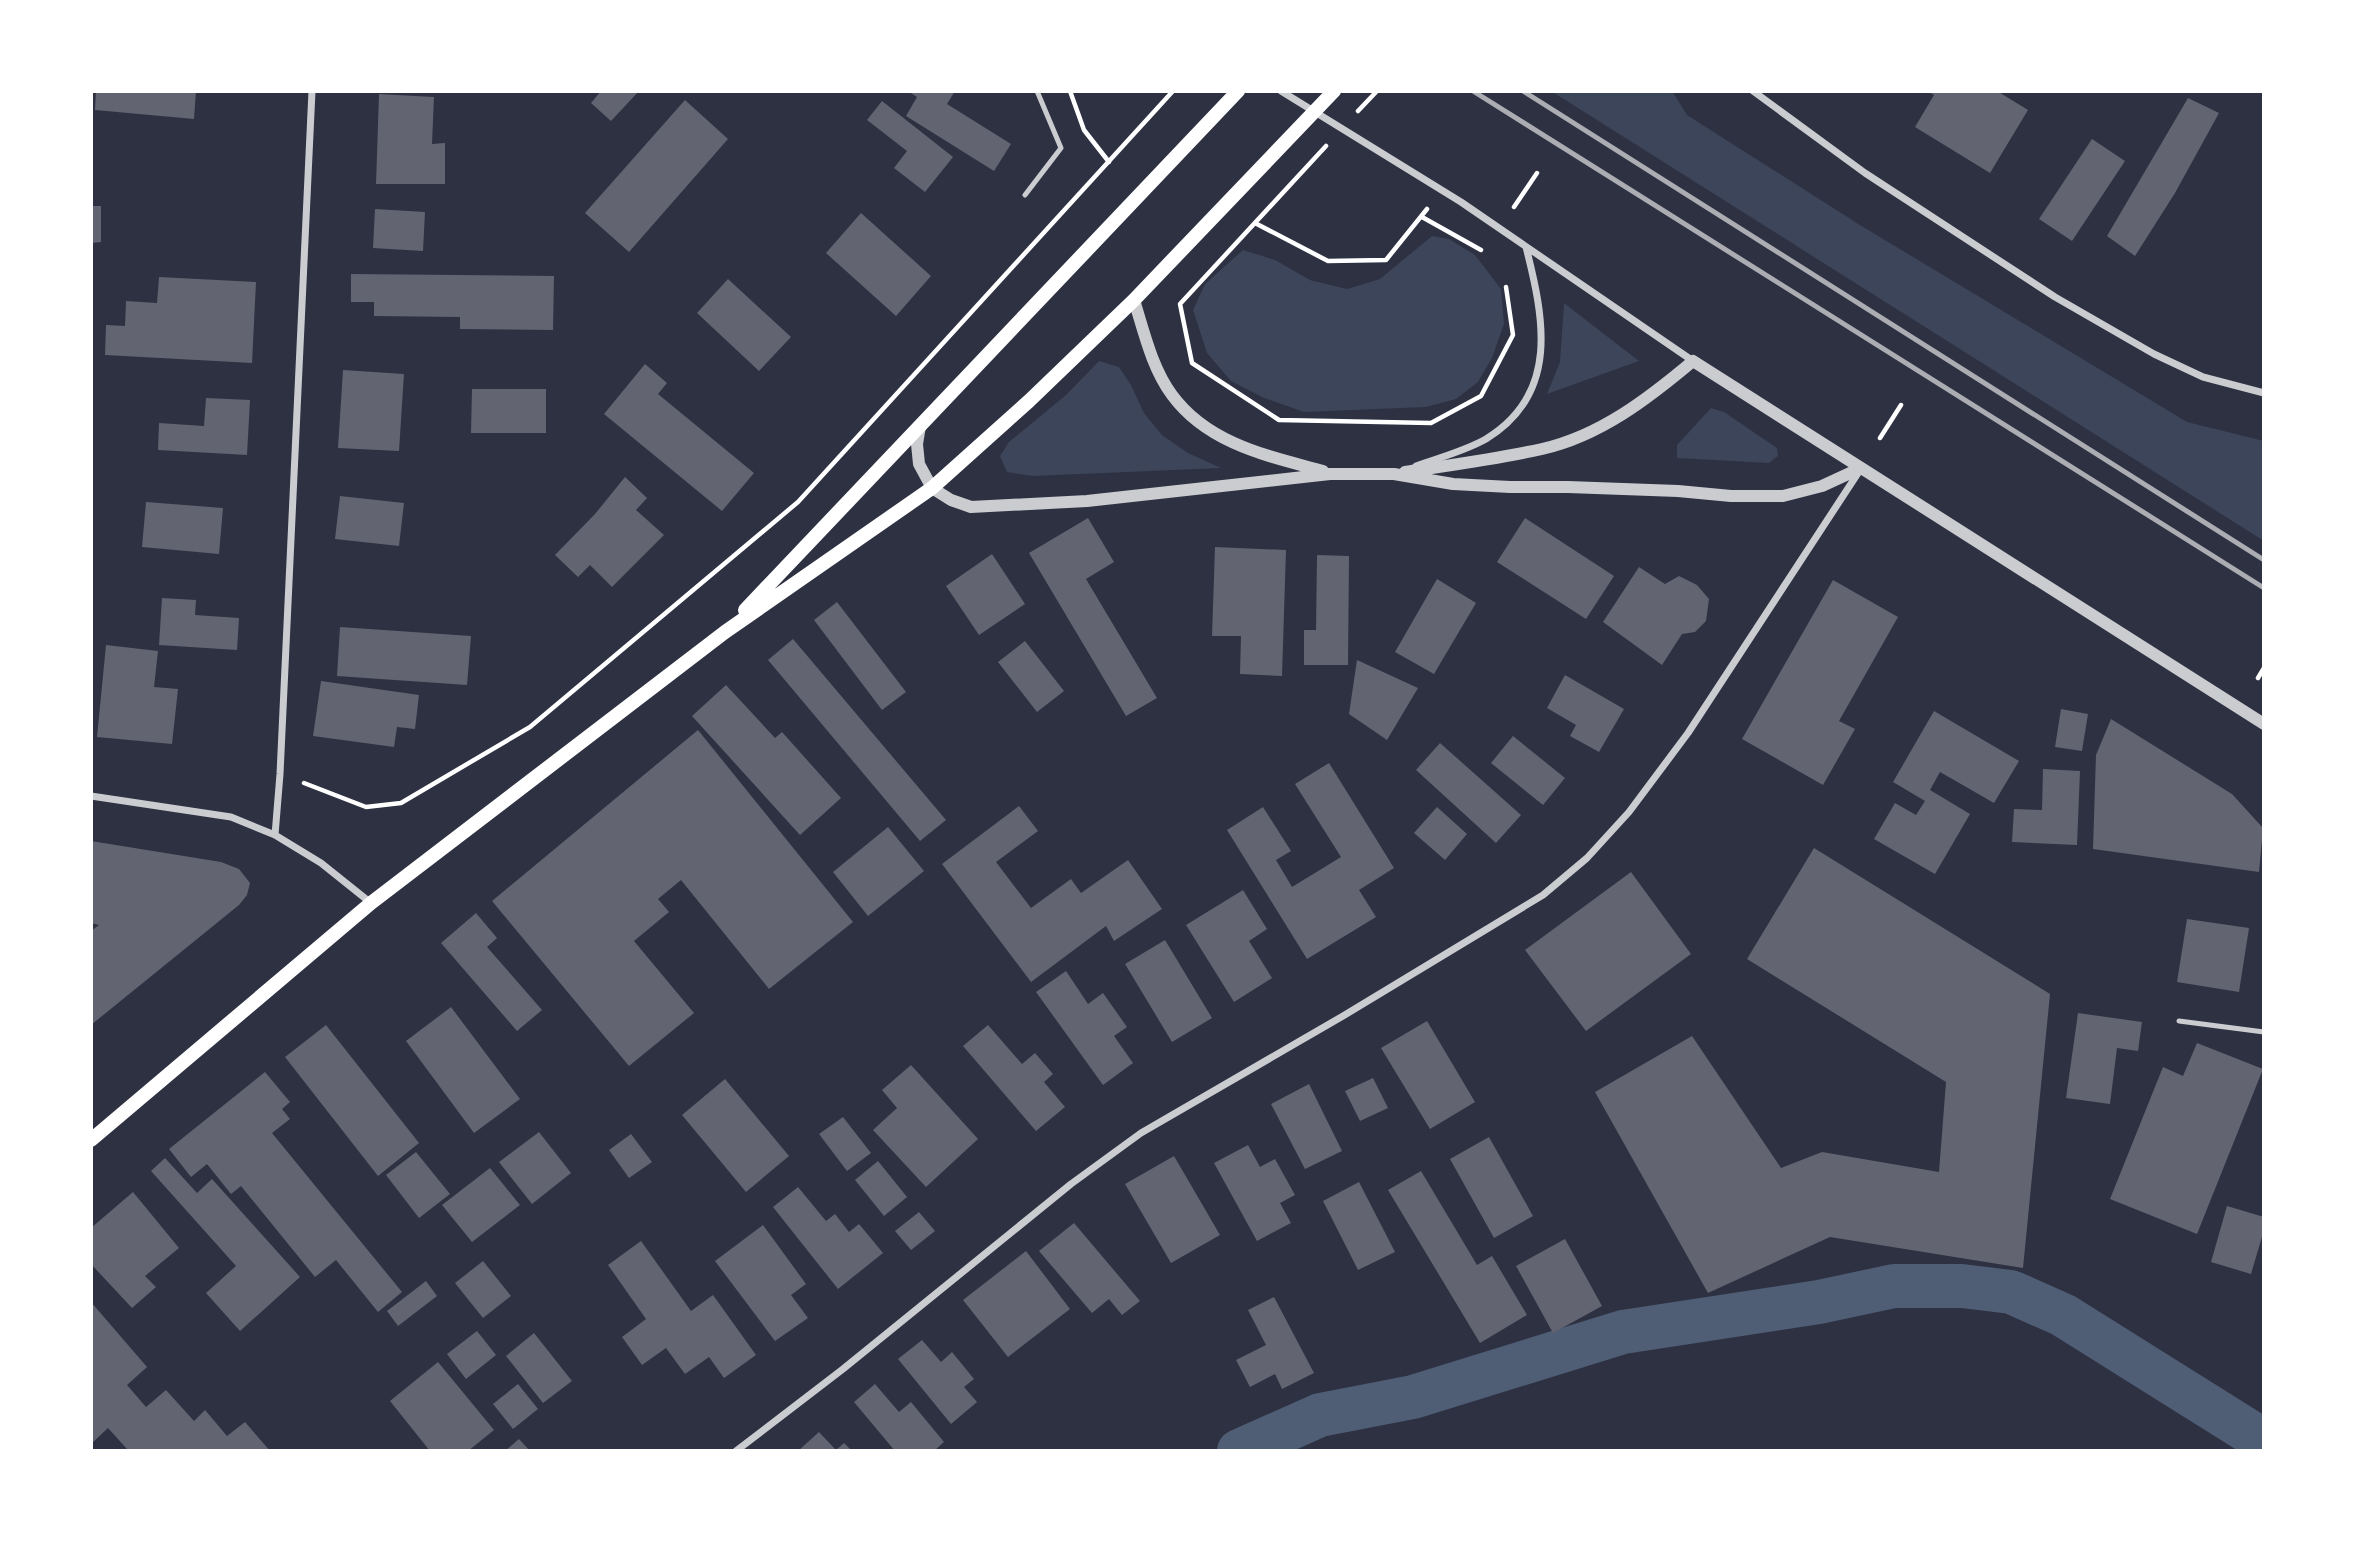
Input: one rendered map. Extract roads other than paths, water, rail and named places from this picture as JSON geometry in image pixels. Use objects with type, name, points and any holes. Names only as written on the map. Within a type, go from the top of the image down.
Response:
[{"type":"main road","points":[[725,632],[1238,91]]},
{"type":"main road","points":[[91,1140],[371,903],[725,632],[932,488],[1029,401],[1134,300],[1334,91]]},
{"type":"street","points":[[275,835],[312,91]]},
{"type":"street","points":[[1281,91],[1461,202],[1693,361],[2264,724]]},
{"type":"street","points":[[1752,91],[1865,173],[2055,297],[2154,354],[2203,377],[2264,393]]},
{"type":"street","points":[[1394,474],[1485,440],[1509,421],[1529,394],[1540,365],[1543,335],[1537,291],[1526,247]]},
{"type":"street","points":[[1134,300],[1154,363],[1171,395],[1193,418],[1224,440],[1330,474]]},
{"type":"street","points":[[1394,474],[1544,449],[1590,432],[1646,400],[1693,361]]},
{"type":"street","points":[[920,426],[917,444],[919,464],[932,488],[951,500],[971,507],[1087,501],[1330,474],[1394,474],[1464,484],[1783,496],[1822,486],[1861,468]]},
{"type":"street","points":[[736,1451],[1071,1184],[1141,1133],[1343,1016],[1543,895],[1587,858],[1629,812],[1688,733],[1861,468]]},
{"type":"street","points":[[91,796],[231,817],[275,835],[321,863],[371,903]]},
{"type":"lane","points":[[1025,195],[1061,148],[1037,91]]},
{"type":"lane","points":[[2179,1021],[2264,1032]]},
{"type":"waterway","points":[[1239,1451],[1320,1415],[1413,1397],[1623,1332],[1819,1302],[1894,1286],[1962,1286],[2011,1292],[2063,1315],[2264,1441]]},
{"type":"railway","points":[[1473,91],[2264,588]]},
{"type":"railway","points":[[1523,91],[2264,560]]}]
